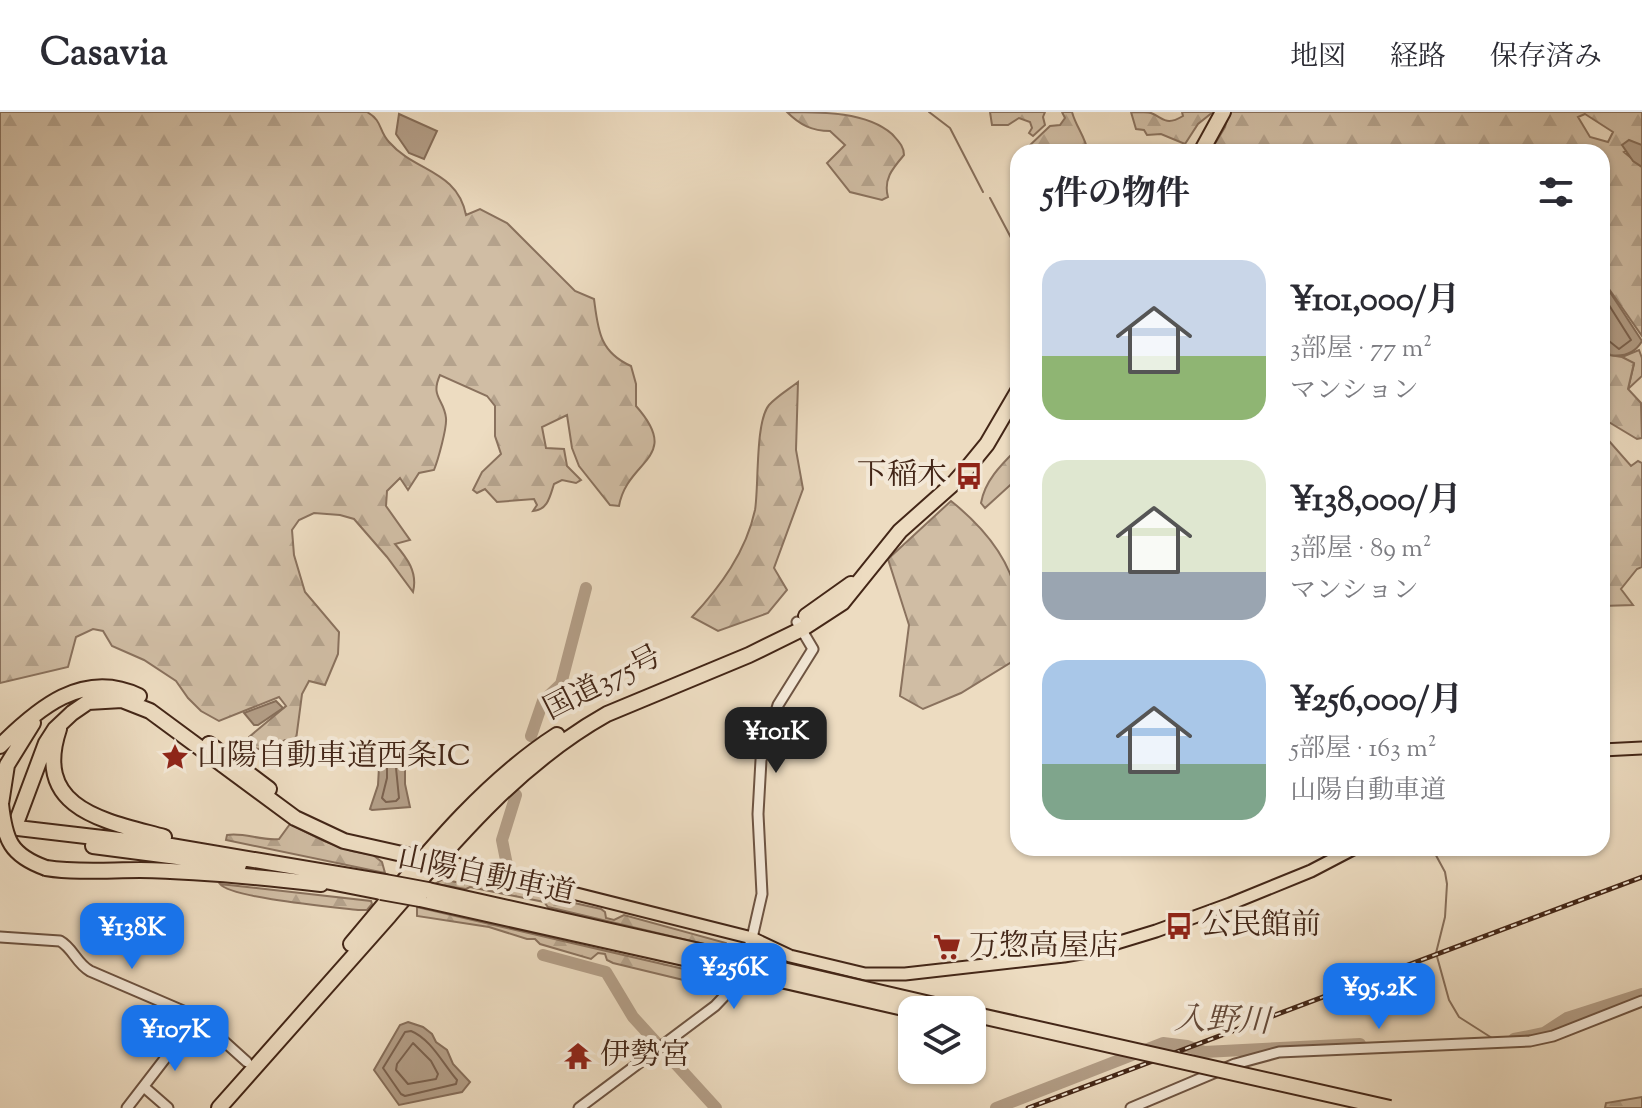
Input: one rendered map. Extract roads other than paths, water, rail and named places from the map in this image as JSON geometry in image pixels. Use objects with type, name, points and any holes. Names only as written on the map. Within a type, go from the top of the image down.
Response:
[{"type":"highway","points":[[1205,144],[1223,112]]},
{"type":"highway","name":"国道375号","points":[[207,1108],[430,857],[486,805],[586,726],[800,626],[842,603],[900,531],[969,466],[987,444],[1010,405]]},
{"type":"highway","points":[[0,746],[34,713],[51,702],[82,689],[119,689],[153,704],[311,820],[430,857]]},
{"type":"highway","points":[[18,818],[46,743],[62,721],[88,702],[107,699],[136,704],[150,711],[295,818],[344,841],[430,857]]},
{"type":"highway","points":[[51,702],[24,735],[7,765],[1,804],[3,827],[13,848],[29,862],[63,871],[140,870],[383,887]]},
{"type":"highway","points":[[62,721],[56,739],[54,772],[60,791],[75,805],[122,825],[230,854]]},
{"type":"highway","name":"山陽自動車道","points":[[0,826],[230,854],[898,998]]},
{"type":"highway","name":"山陽自動車道","points":[[0,836],[383,887]]},
{"type":"highway","name":"国道375号","points":[[219,1108],[430,857]]},
{"type":"highway","name":"山陽自動車道","points":[[734,964],[898,1006]]},
{"type":"highway","points":[[986,1017],[1390,1108]]},
{"type":"highway","points":[[986,1027],[1346,1108]]},
{"type":"main road","points":[[1610,750],[1642,748]]},
{"type":"main road","points":[[430,857],[752,938],[790,956],[865,974],[905,974],[1064,956],[1100,948],[1206,913],[1311,871],[1340,856]]},
{"type":"street","points":[[579,1108],[727,995],[740,975],[762,894],[758,814],[761,760],[778,705],[813,649],[800,626]]},
{"type":"street","points":[[0,937],[66,944],[77,962],[90,971],[197,1017],[247,1062]]},
{"type":"street","points":[[1131,1108],[1256,1057],[1279,1052],[1530,1041],[1553,1036],[1642,1001]]},
{"type":"street","points":[[127,1108],[197,1017]]},
{"type":"street","points":[[144,1087],[168,1108]]},
{"type":"water","points":[[399,114],[437,131],[424,159],[409,153],[396,134]]},
{"type":"water","points":[[1629,140],[1642,145],[1642,167],[1633,161],[1622,145]]},
{"type":"water","points":[[1610,292],[1642,341],[1636,349],[1610,355]]},
{"type":"water","points":[[276,701],[283,708],[258,725],[254,725],[244,713]]},
{"type":"water","points":[[389,739],[405,742],[405,784],[410,807],[372,810],[378,785],[380,749]]},
{"type":"water","points":[[408,1022],[423,1027],[447,1050],[453,1064],[470,1082],[462,1092],[399,1105],[374,1070],[400,1025]]},
{"type":"waterway","points":[[929,112],[950,128],[983,192]]},
{"type":"waterway","points":[[990,198],[1010,236]]},
{"type":"waterway","name":"入野川","points":[[531,736],[543,701],[561,684],[586,588]]},
{"type":"waterway","name":"入野川","points":[[507,865],[502,840],[516,795]]},
{"type":"waterway","points":[[1436,856],[1445,872],[1447,884],[1445,917],[1436,953],[1449,1000],[1459,1017],[1492,1038]]},
{"type":"waterway","name":"入野川","points":[[543,955],[606,972],[633,1017],[716,1108]]},
{"type":"waterway","name":"入野川","points":[[1514,1039],[1544,1033],[1567,1018],[1642,994]]},
{"type":"waterway","name":"入野川","points":[[996,1108],[1163,1043],[1204,1052],[1360,1044]]},
{"type":"railway","points":[[1028,1108],[1642,877]]},
{"type":"place","name":"下稲木","points":[[969,476]]},
{"type":"place","name":"山陽自動車道西条IC","points":[[175,757]]},
{"type":"place","name":"公民館前","points":[[1179,926]]},
{"type":"place","name":"万惣高屋店","points":[[947,947]]},
{"type":"place","name":"伊勢宮","points":[[578,1056]]}]
